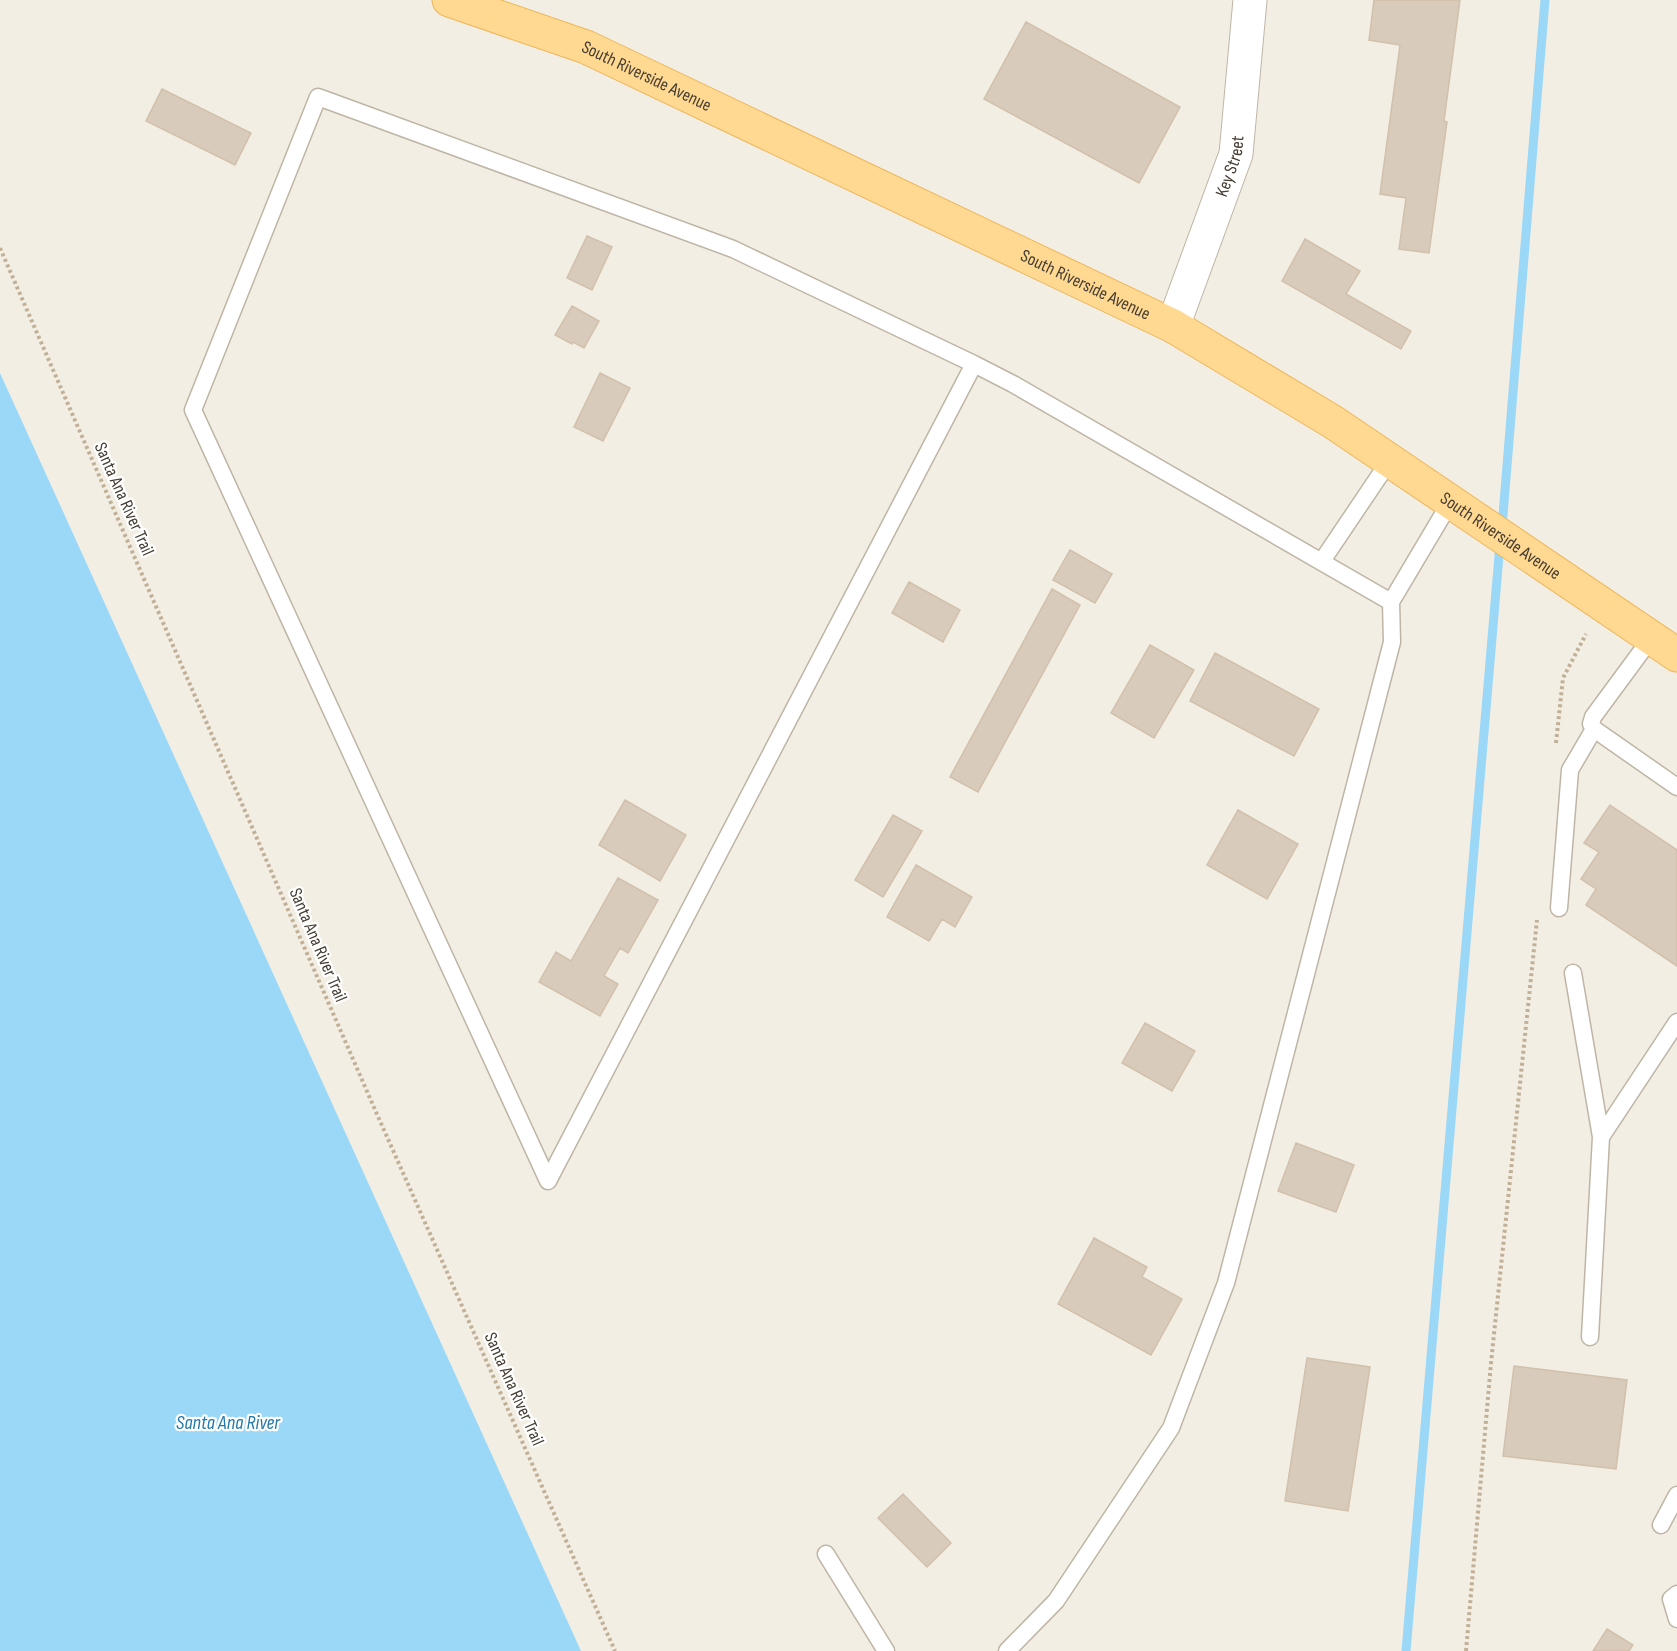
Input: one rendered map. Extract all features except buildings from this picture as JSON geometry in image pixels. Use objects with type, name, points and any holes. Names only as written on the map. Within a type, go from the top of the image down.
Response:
[{"type":"main road","name":"South Riverside Avenue","points":[[448,0],[586,47],[1173,326],[1333,422],[1664,646]]},
{"type":"street","name":"Key Street","points":[[1173,326],[1236,154],[1250,0]]},
{"type":"lane","points":[[974,364],[548,1181],[193,410],[318,97],[733,249],[974,364],[1023,390],[1391,602]]},
{"type":"lane","points":[[1322,561],[1390,460]]},
{"type":"lane","points":[[1007,1651],[1056,1601],[1171,1428],[1226,1284],[1392,642],[1391,602],[1451,501]]},
{"type":"lane","points":[[1664,646],[1593,717],[1591,724],[1594,729],[1677,787]]},
{"type":"lane","points":[[1559,908],[1570,770],[1594,729]]},
{"type":"lane","points":[[1573,973],[1601,1137],[1590,1337]]},
{"type":"lane","points":[[1601,1137],[1677,1022]]},
{"type":"lane","points":[[1661,1525],[1677,1495]]},
{"type":"lane","points":[[826,1554],[886,1651]]},
{"type":"lane","points":[[1677,1594],[1671,1599],[1677,1619]]},
{"type":"path","name":"Santa Ana River Trail","points":[[0,248],[376,1112],[615,1651]]},
{"type":"path","points":[[1555,748],[1563,678],[1603,603]]},
{"type":"path","points":[[1466,1651],[1491,1363],[1538,914]]},
{"type":"water","name":"Santa Ana River","points":[[0,373],[581,1651],[0,1651]]},
{"type":"waterway","points":[[1502,527],[1545,0]]},
{"type":"waterway","points":[[1406,1651],[1500,544]]}]
